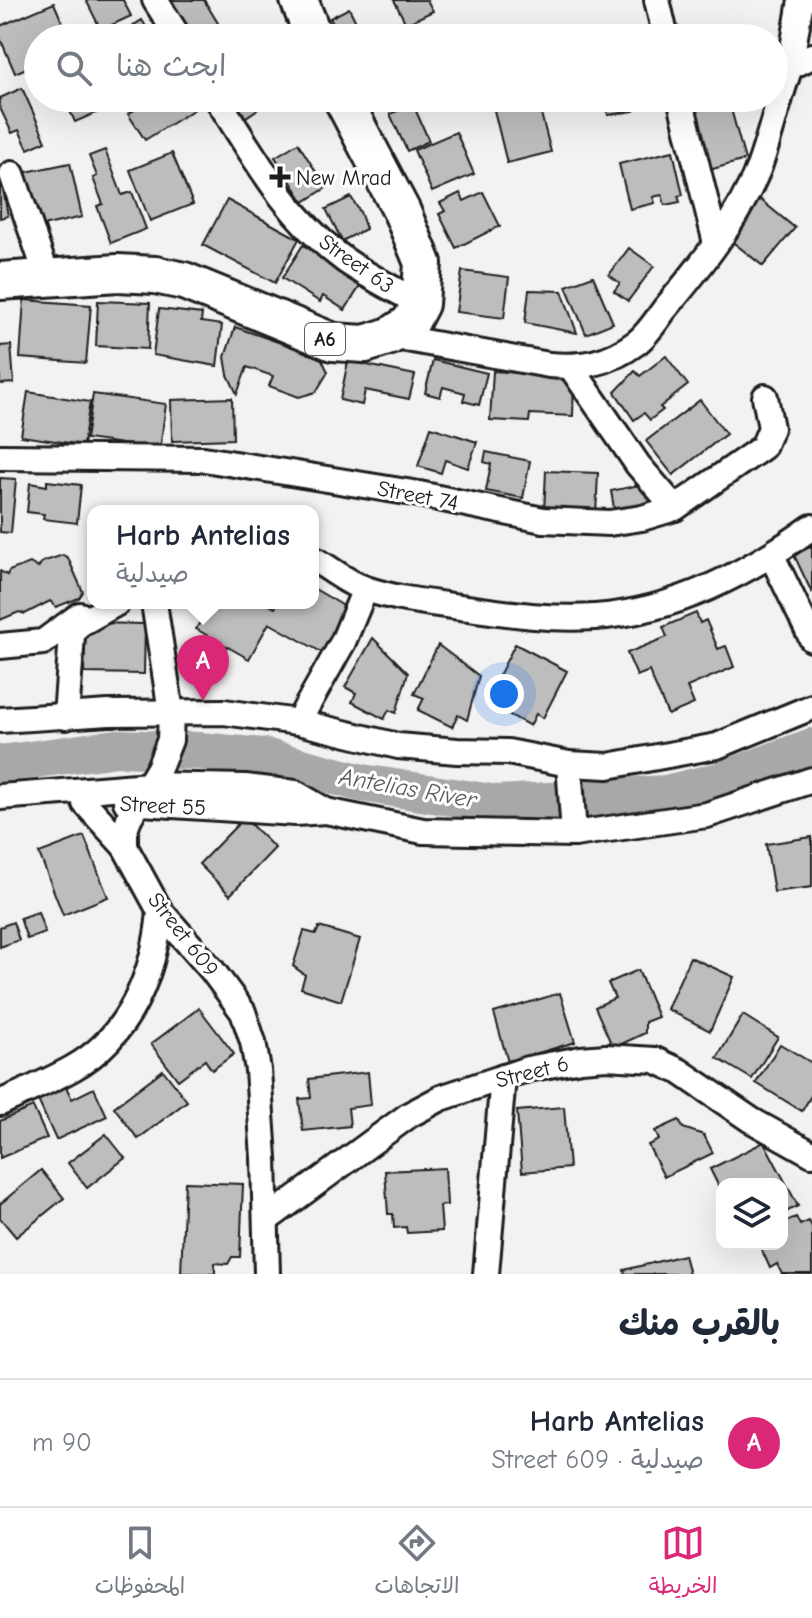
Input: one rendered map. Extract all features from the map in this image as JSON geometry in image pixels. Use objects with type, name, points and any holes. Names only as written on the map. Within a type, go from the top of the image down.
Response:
[{"type":"highway","points":[[299,0],[308,24]]},
{"type":"highway","points":[[349,112],[402,212],[423,263],[420,304],[410,323],[390,336]]},
{"type":"highway","name":"A6","points":[[0,281],[118,273],[155,275],[184,281],[333,342],[365,344],[390,336]]},
{"type":"street","points":[[155,0],[170,24]]},
{"type":"street","points":[[657,0],[663,24]]},
{"type":"street","points":[[788,73],[801,0]]},
{"type":"street","points":[[790,67],[812,56]]},
{"type":"street","name":"Street 63","points":[[226,112],[273,186],[307,227],[348,262],[420,304]]},
{"type":"street","points":[[683,112],[716,243]]},
{"type":"street","points":[[390,336],[571,367],[588,366],[639,342],[716,243],[744,199],[758,169],[776,112]]},
{"type":"street","points":[[12,174],[48,279]]},
{"type":"street","points":[[571,367],[638,465],[675,508]]},
{"type":"street","name":"Street 74","points":[[0,457],[204,459],[419,494],[543,520],[609,523],[642,518],[675,508],[763,447],[771,428],[765,397]]},
{"type":"street","points":[[319,562],[365,589],[411,599],[537,617],[597,617],[645,609],[708,589],[772,556],[812,527]]},
{"type":"street","points":[[772,556],[812,639]]},
{"type":"street","points":[[298,722],[343,642],[365,589]]},
{"type":"street","points":[[0,646],[43,642],[87,608]]},
{"type":"street","points":[[66,717],[72,635],[78,625],[106,609]]},
{"type":"street","points":[[125,847],[125,831],[170,740],[171,712],[155,609]]},
{"type":"street","points":[[0,720],[224,712],[298,722],[398,746],[508,752],[569,769],[608,766],[717,746],[812,707]]},
{"type":"street","points":[[569,769],[573,825]]},
{"type":"street","name":"Street 55","points":[[0,813],[85,803],[150,785],[295,813],[326,811],[423,831],[573,825],[707,815],[812,780]]},
{"type":"street","points":[[0,797],[150,785]]},
{"type":"street","name":"Street 609","points":[[85,803],[125,847],[160,911],[212,970],[243,1012],[258,1070],[267,1274]]},
{"type":"street","points":[[0,1103],[75,1067],[100,1048],[120,1025],[150,971],[158,942],[160,911]]},
{"type":"street","name":"Street 6","points":[[266,1220],[409,1115],[441,1098],[528,1069],[581,1059],[655,1060],[679,1071],[751,1120],[812,1154]]},
{"type":"street","points":[[486,1274],[503,1077]]},
{"type":"building","points":[[86,0],[123,0],[131,16],[114,24],[98,24]]},
{"type":"building","points":[[166,0],[204,0],[219,24],[181,24]]},
{"type":"building","points":[[394,0],[427,0],[433,11],[406,24]]},
{"type":"building","points":[[54,3],[63,24],[24,24],[24,69],[15,73],[0,38],[0,26]]},
{"type":"building","points":[[349,8],[357,24],[333,24],[330,18]]},
{"type":"building","points":[[22,88],[24,112],[33,112],[46,141],[28,149],[19,130],[12,133],[0,108],[0,98]]},
{"type":"building","points":[[70,112],[98,112],[75,122]]},
{"type":"building","points":[[131,112],[190,112],[145,140],[128,114]]},
{"type":"building","points":[[234,112],[254,112],[240,121]]},
{"type":"building","points":[[416,112],[429,141],[407,151],[390,114]]},
{"type":"building","points":[[494,112],[541,112],[551,152],[507,163]]},
{"type":"building","points":[[694,112],[732,112],[745,160],[709,170]]},
{"type":"building","points":[[456,132],[474,174],[432,192],[414,150]]},
{"type":"building","points":[[298,143],[326,188],[304,202],[275,157]]},
{"type":"building","points":[[105,150],[122,195],[132,192],[146,229],[111,243],[97,206],[103,204],[89,156]]},
{"type":"building","points":[[673,151],[683,195],[678,196],[680,202],[665,205],[662,195],[653,197],[655,203],[630,209],[619,164]]},
{"type":"building","points":[[172,153],[193,204],[150,221],[130,170]]},
{"type":"building","points":[[70,163],[82,217],[38,227],[26,172]]},
{"type":"building","points":[[0,172],[8,216],[0,218]]},
{"type":"building","points":[[483,192],[500,226],[456,248],[439,214],[445,211],[440,203],[460,193],[464,201]]},
{"type":"building","points":[[756,196],[795,228],[763,266],[724,235]]},
{"type":"building","points":[[351,197],[366,229],[342,241],[326,209]]},
{"type":"building","points":[[227,200],[299,239],[275,283],[203,245]]},
{"type":"building","points":[[303,245],[362,283],[345,310],[323,296],[320,302],[282,278]]},
{"type":"building","points":[[629,248],[654,266],[628,301],[614,291],[620,283],[609,275]]},
{"type":"building","points":[[462,271],[509,277],[504,318],[456,312]]},
{"type":"building","points":[[593,276],[613,323],[586,334],[566,286]]},
{"type":"building","points":[[529,290],[562,291],[577,333],[525,323]]},
{"type":"building","points":[[24,300],[91,305],[86,363],[20,358]]},
{"type":"building","points":[[98,301],[150,303],[148,349],[96,346]]},
{"type":"building","points":[[159,309],[202,314],[201,322],[222,325],[217,366],[153,355]]},
{"type":"building","points":[[235,327],[321,357],[328,372],[316,392],[299,397],[269,386],[273,376],[247,367],[237,394],[228,375],[225,357]]},
{"type":"building","points":[[11,345],[14,383],[0,384],[0,346]]},
{"type":"building","points":[[666,356],[688,385],[660,407],[663,410],[650,420],[644,413],[634,420],[615,392],[635,371],[640,376]]},
{"type":"building","points":[[433,360],[487,373],[479,405],[463,401],[465,393],[443,387],[440,397],[425,393]]},
{"type":"building","points":[[348,361],[415,375],[409,399],[365,390],[362,405],[340,400]]},
{"type":"building","points":[[525,370],[574,376],[573,416],[530,414],[529,422],[490,420],[493,371],[523,373]]},
{"type":"building","points":[[28,392],[90,402],[83,445],[21,436]]},
{"type":"building","points":[[93,394],[166,404],[160,449],[86,439]]},
{"type":"building","points":[[232,398],[233,439],[172,441],[171,400]]},
{"type":"building","points":[[700,400],[726,434],[673,475],[646,441]]},
{"type":"building","points":[[431,427],[477,442],[468,468],[445,460],[441,473],[418,466]]},
{"type":"building","points":[[486,452],[530,461],[523,498],[486,491],[491,464],[484,462]]},
{"type":"building","points":[[546,471],[598,473],[596,515],[544,512]]},
{"type":"building","points":[[0,478],[16,479],[11,533],[0,532]]},
{"type":"building","points":[[47,481],[81,485],[77,523],[43,519],[44,514],[27,512],[30,483],[47,486]]},
{"type":"building","points":[[644,484],[661,507],[615,514],[611,491]]},
{"type":"building","points":[[812,546],[812,593],[794,555]]},
{"type":"building","points":[[63,555],[68,558],[83,592],[79,598],[56,607],[50,601],[25,614],[19,612],[0,620],[0,571],[7,575],[9,571],[30,563],[38,568],[42,562]]},
{"type":"building","points":[[319,592],[349,609],[323,653],[269,623],[249,659],[196,629],[208,609],[319,609]]},
{"type":"building","points":[[696,613],[700,623],[706,620],[718,649],[726,646],[734,667],[687,687],[694,704],[668,715],[649,671],[637,676],[627,653],[667,637],[663,627]]},
{"type":"building","points":[[86,623],[145,624],[144,674],[84,673]]},
{"type":"building","points":[[373,638],[408,673],[396,713],[389,710],[384,719],[352,702],[356,693],[345,687]]},
{"type":"building","points":[[515,644],[567,671],[543,718],[536,714],[530,726],[495,707],[498,700],[489,695]]},
{"type":"building","points":[[438,645],[479,676],[467,720],[458,715],[452,727],[418,710],[424,698],[414,694]]},
{"type":"building","points":[[244,818],[275,848],[230,895],[199,864]]},
{"type":"building","points":[[84,836],[108,897],[63,915],[39,853]]},
{"type":"building","points":[[812,837],[812,887],[774,892],[766,844]]},
{"type":"building","points":[[38,912],[45,933],[27,939],[20,918]]},
{"type":"building","points":[[13,922],[19,940],[0,947],[0,927]]},
{"type":"building","points":[[319,927],[360,939],[341,1001],[301,988],[305,975],[293,966],[304,931],[316,934]]},
{"type":"building","points":[[690,957],[734,977],[710,1031],[667,1009]]},
{"type":"building","points":[[638,970],[658,1017],[645,1022],[645,1033],[613,1048],[595,1007],[615,998],[608,983]]},
{"type":"building","points":[[560,993],[575,1042],[508,1062],[494,1013]]},
{"type":"building","points":[[199,1008],[234,1054],[212,1070],[205,1060],[178,1080],[151,1044]]},
{"type":"building","points":[[743,1015],[778,1037],[752,1079],[717,1058]]},
{"type":"building","points":[[780,1044],[812,1063],[812,1094],[802,1111],[756,1083]]},
{"type":"building","points":[[163,1070],[187,1101],[138,1139],[114,1107]]},
{"type":"building","points":[[368,1072],[371,1105],[348,1108],[350,1126],[303,1131],[299,1099],[311,1098],[309,1079]]},
{"type":"building","points":[[65,1085],[72,1099],[94,1088],[107,1116],[56,1140],[37,1098]]},
{"type":"building","points":[[33,1107],[47,1138],[0,1158],[0,1121]]},
{"type":"building","points":[[564,1107],[569,1168],[522,1172],[517,1111]]},
{"type":"building","points":[[679,1120],[683,1128],[704,1135],[713,1153],[664,1177],[648,1145],[659,1140],[655,1131]]},
{"type":"building","points":[[106,1134],[125,1158],[87,1188],[68,1163]]},
{"type":"building","points":[[764,1142],[783,1178],[716,1178],[716,1181],[710,1169]]},
{"type":"building","points":[[445,1168],[447,1205],[440,1206],[442,1231],[407,1233],[406,1227],[394,1228],[393,1214],[388,1214],[385,1171]]},
{"type":"building","points":[[41,1170],[64,1198],[16,1237],[0,1218],[0,1204]]},
{"type":"building","points":[[185,1182],[243,1184],[240,1257],[232,1257],[228,1264],[215,1263],[215,1274],[181,1273]]},
{"type":"building","points":[[788,1187],[798,1206],[788,1211]]},
{"type":"building","points":[[796,1217],[800,1225],[809,1221],[812,1227],[812,1274],[782,1274],[777,1264],[770,1268],[762,1250],[788,1250],[788,1220]]},
{"type":"building","points":[[684,1255],[689,1274],[625,1274],[624,1270]]},
{"type":"waterway","name":"Antelias River","points":[[0,764],[117,748],[200,751],[263,757],[362,783],[498,804],[666,794],[720,781],[812,747]]},
{"type":"place","name":"New Mrad","points":[[280,177]]},
{"type":"place","name":"Harb Antelias","points":[[203,701]]}]
